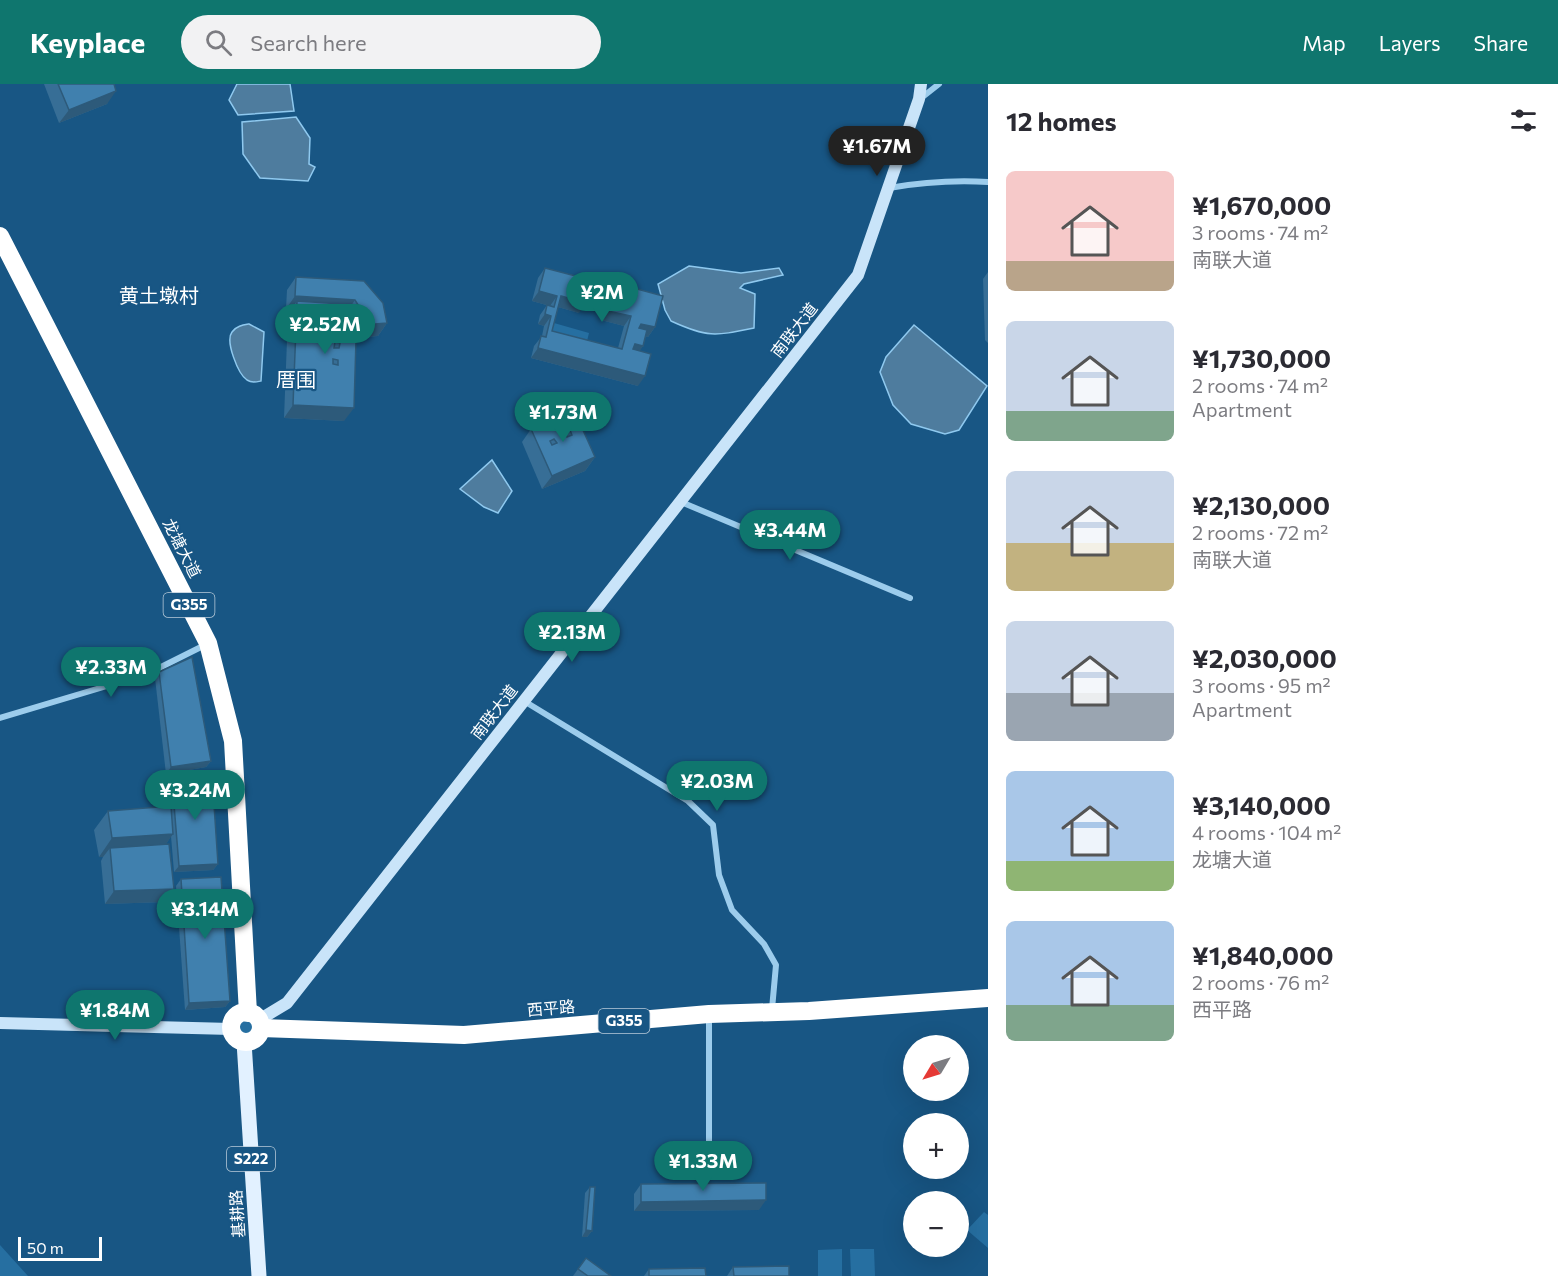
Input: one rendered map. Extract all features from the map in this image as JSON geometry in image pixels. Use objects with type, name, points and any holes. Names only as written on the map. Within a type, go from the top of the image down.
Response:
[{"type":"highway","name":"龙塘大道","points":[[0,236],[205,645],[228,742],[253,1018]]},
{"type":"highway","name":"龙塘大道","points":[[0,249],[205,645]]},
{"type":"highway","name":"西平路","points":[[253,1018],[464,1035],[709,1014],[988,998]]},
{"type":"highway","points":[[234,1018],[253,1018],[260,1033],[254,1040],[244,1042],[234,1037],[231,1029],[234,1018]]},
{"type":"main road","name":"基耕路","points":[[244,1042],[259,1276]]},
{"type":"street","name":"南联大道","points":[[253,1018],[286,1003],[858,274],[919,99],[921,84]]},
{"type":"street","points":[[919,99],[939,84]]},
{"type":"street","points":[[889,188],[921,182],[959,180],[988,182]]},
{"type":"street","points":[[680,501],[910,598]]},
{"type":"street","points":[[0,718],[147,674],[205,645]]},
{"type":"street","points":[[524,700],[688,801],[713,825],[719,875],[732,910],[764,944],[776,965],[772,1012]]},
{"type":"street","points":[[709,1014],[709,1151]]},
{"type":"street","points":[[0,1023],[231,1029]]},
{"type":"shaded area","points":[[237,84],[290,84],[294,111],[238,115],[229,100]]},
{"type":"shaded area","points":[[296,117],[310,138],[309,164],[315,167],[308,181],[260,178],[243,154],[242,122]]},
{"type":"shaded area","points":[[689,266],[741,273],[779,268],[783,275],[744,284],[740,288],[755,294],[754,328],[712,334],[671,321],[665,310],[658,284]]},
{"type":"shaded area","points":[[554,323],[589,333],[585,349],[550,339]]},
{"type":"shaded area","points":[[249,324],[264,332],[261,381],[256,382],[243,377],[231,350],[230,342],[230,336],[234,330]]},
{"type":"shaded area","points":[[914,325],[987,386],[959,430],[945,434],[911,424],[893,405],[880,372],[886,357]]},
{"type":"shaded area","points":[[492,460],[512,491],[498,513],[484,507],[460,489]]},
{"type":"shaded area","points":[[245,1017],[253,1020],[256,1028],[253,1036],[245,1039],[237,1036],[234,1028],[237,1020]]},
{"type":"shaded area","points":[[984,1212],[988,1215],[988,1248],[969,1232],[969,1228]]},
{"type":"shaded area","points":[[0,1245],[28,1276],[0,1276]]},
{"type":"shaded area","points":[[842,1249],[842,1276],[818,1276],[818,1250]]},
{"type":"shaded area","points":[[850,1249],[874,1249],[875,1276],[851,1276]]},
{"type":"building","points":[[58,84],[114,84],[116,91],[69,110]]},
{"type":"building","points":[[545,268],[591,280],[586,303],[561,296],[552,331],[622,349],[631,316],[608,311],[615,283],[663,296],[655,327],[641,324],[639,328],[647,330],[643,346],[635,344],[633,349],[651,354],[645,376],[538,348],[541,336],[546,337],[551,316],[545,314],[547,305],[554,307],[557,296],[539,291]]},
{"type":"building","points":[[296,277],[364,281],[383,303],[387,323],[363,325],[360,308],[355,300],[295,296]]},
{"type":"building","points":[[297,301],[357,305],[354,408],[293,405]],"holes":[[[335,325],[340,326],[340,331],[335,330]],[[335,342],[340,343],[339,348],[334,348]],[[333,359],[338,360],[338,365],[333,364]]]},
{"type":"building","points":[[574,410],[595,457],[552,476],[531,429]],"holes":[[[570,430],[572,435],[567,437],[565,432]],[[554,439],[557,443],[552,445],[550,441]]]},
{"type":"building","points":[[192,657],[211,761],[171,767],[159,672]]},
{"type":"building","points":[[212,775],[218,864],[179,866],[172,780]]},
{"type":"building","points":[[171,806],[173,834],[112,838],[108,811]]},
{"type":"building","points":[[169,844],[174,889],[114,891],[110,848]]},
{"type":"building","points":[[221,877],[230,1001],[189,1003],[181,879]]},
{"type":"building","points":[[766,1183],[766,1200],[641,1202],[641,1184]]},
{"type":"building","points":[[590,1187],[595,1187],[592,1231],[586,1230]]},
{"type":"building","points":[[586,1258],[611,1276],[588,1276],[578,1269]]},
{"type":"building","points":[[789,1266],[789,1276],[734,1276],[733,1267]]},
{"type":"building","points":[[705,1268],[706,1276],[649,1276],[649,1269]]},
{"type":"district","name":"黄土墩村","points":[[159,296]]},
{"type":"district","name":"厝围","points":[[296,380]]}]
